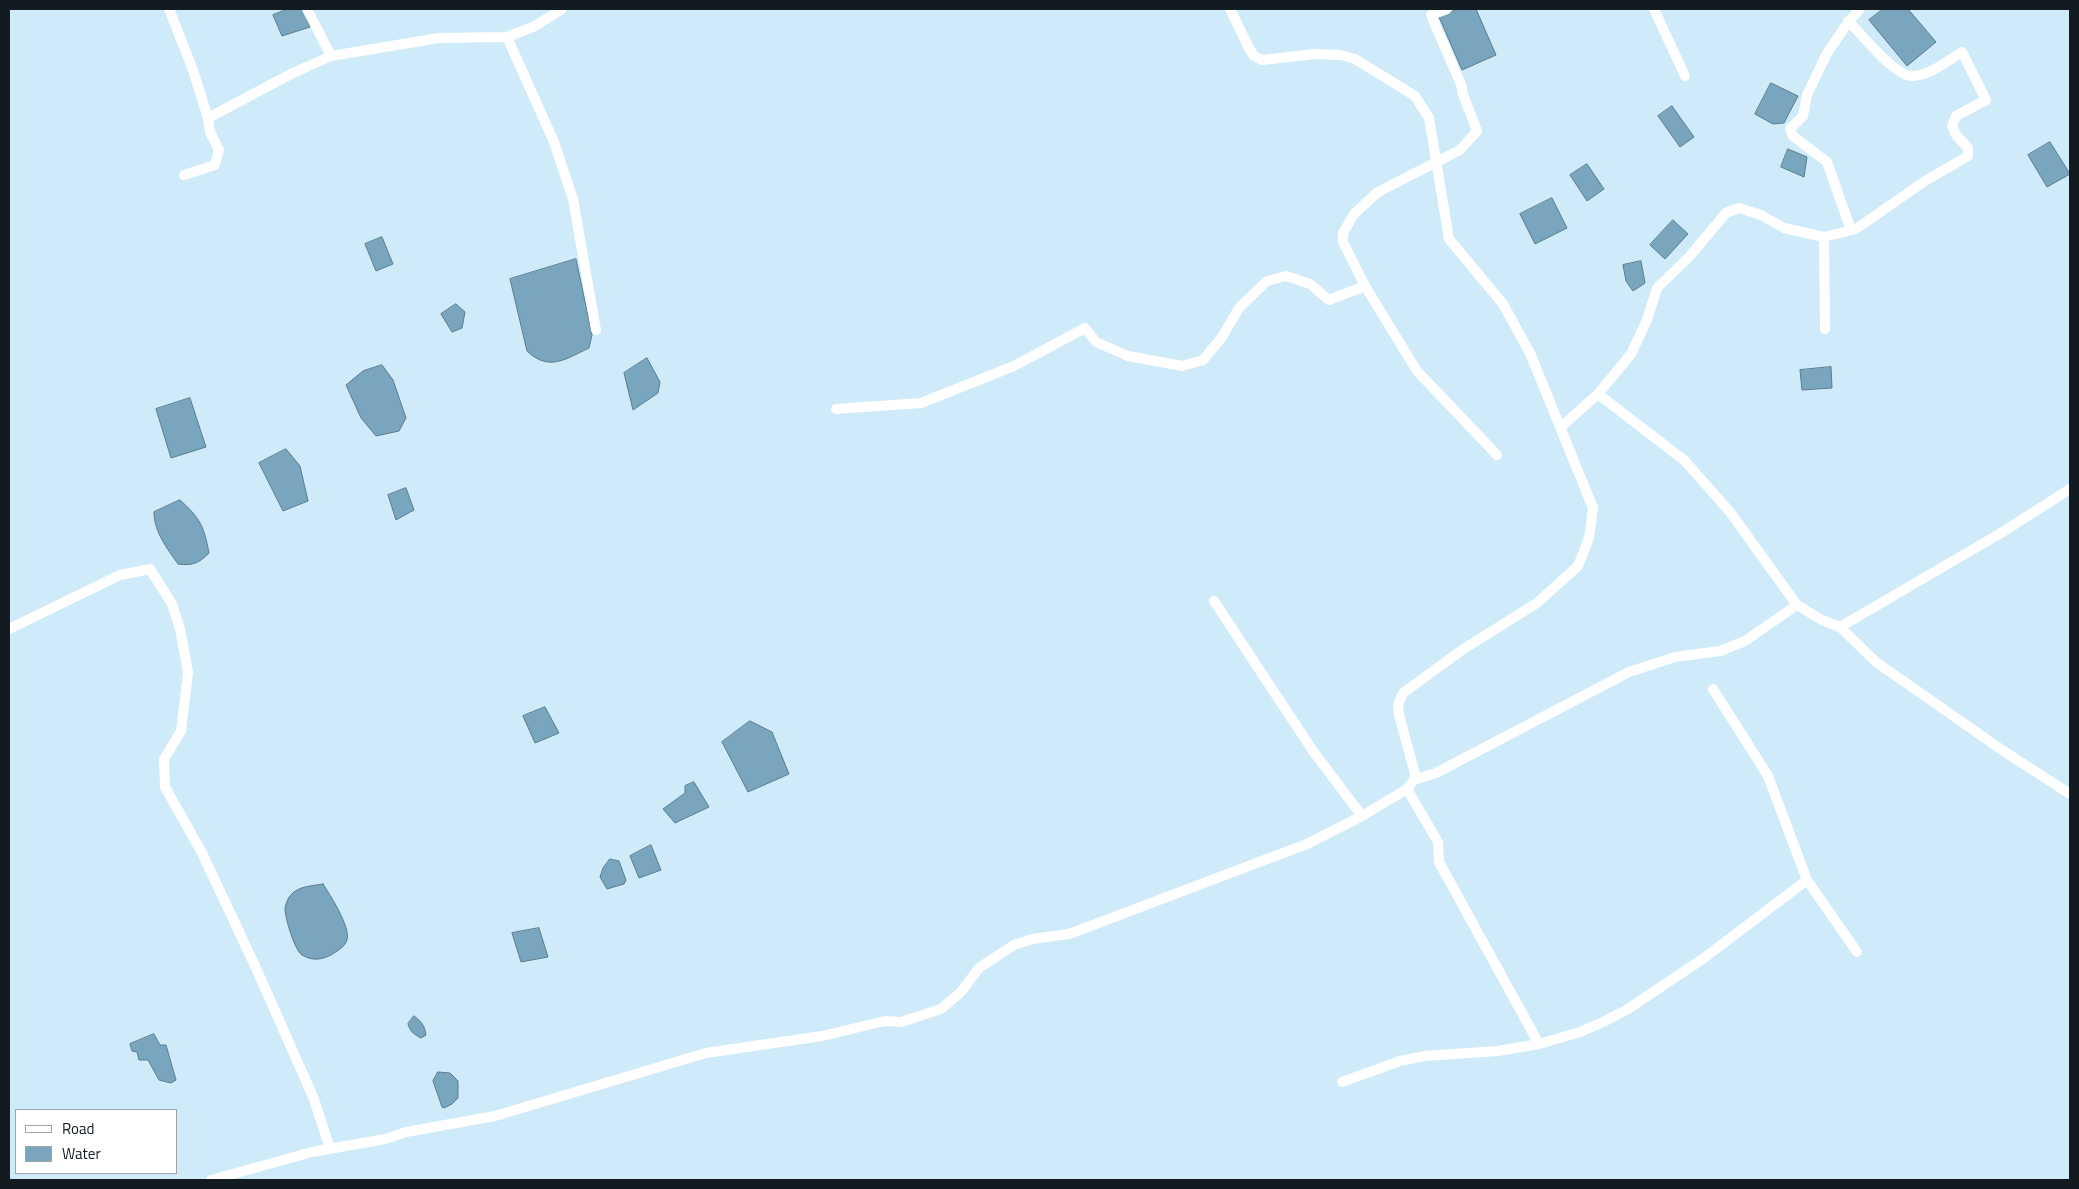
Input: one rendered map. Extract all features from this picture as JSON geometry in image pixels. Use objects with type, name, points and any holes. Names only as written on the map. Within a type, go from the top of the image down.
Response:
[{"type":"street","points":[[168,9],[193,70],[208,118],[210,132],[219,150],[216,165],[184,175]]},
{"type":"street","points":[[307,9],[331,56]]},
{"type":"street","points":[[208,118],[293,73],[331,56],[439,38],[507,37],[535,26],[562,9]]},
{"type":"street","points":[[211,1180],[312,1152],[495,1116],[706,1053],[822,1036],[885,1021],[901,1022],[941,1009],[960,993],[978,968],[1014,946],[1032,939],[1069,934],[1307,844],[1362,816],[1407,789],[1414,780],[1415,774],[1398,705],[1403,693],[1462,650],[1537,603],[1578,566],[1590,538],[1594,508],[1530,352],[1503,304],[1449,239],[1429,118],[1415,96],[1355,59],[1340,55],[1322,54],[1262,60],[1254,56],[1230,9]]},
{"type":"street","points":[[1446,9],[1431,15],[1462,88],[1477,131],[1460,150],[1436,164],[1378,192],[1354,214],[1343,233],[1343,242],[1365,286],[1417,371],[1497,455]]},
{"type":"street","points":[[1654,9],[1685,76]]},
{"type":"street","points":[[1851,230],[1827,162],[1793,136],[1790,129],[1803,116],[1807,95],[1827,53],[1848,21],[1860,9]]},
{"type":"street","points":[[1562,427],[1598,394],[1631,354],[1648,320],[1657,288],[1689,257],[1726,213],[1739,208],[1761,215],[1784,228],[1824,237],[1856,229],[1925,181],[1968,156],[1968,148],[1956,135],[1952,126],[1956,116],[1986,100],[1962,52],[1931,71],[1912,76],[1902,74],[1887,62],[1848,21]]},
{"type":"street","points":[[507,37],[554,142],[573,199],[596,330]]},
{"type":"street","points":[[1824,237],[1825,329]]},
{"type":"street","points":[[836,409],[921,402],[1014,366],[1085,328],[1096,342],[1128,356],[1182,366],[1202,360],[1222,337],[1239,308],[1267,281],[1286,276],[1310,284],[1329,300],[1365,286]]},
{"type":"street","points":[[1598,394],[1685,461],[1730,512],[1797,605],[1822,620],[1840,627],[1876,662],[2002,750],[2070,794]]},
{"type":"street","points":[[1840,627],[2001,533],[2070,490]]},
{"type":"street","points":[[9,629],[120,575],[150,569],[161,585],[172,604],[180,629],[188,672],[181,731],[164,759],[165,787],[202,853],[256,968],[314,1099],[330,1149]]},
{"type":"street","points":[[1214,602],[1312,751],[1362,816]]},
{"type":"street","points":[[1414,780],[1436,773],[1629,672],[1676,657],[1720,651],[1745,641],[1797,605]]},
{"type":"street","points":[[1713,688],[1768,776],[1807,880],[1857,952]]},
{"type":"street","points":[[1407,789],[1438,842],[1439,862],[1539,1044]]},
{"type":"street","points":[[1342,1082],[1381,1067],[1426,1056],[1498,1050],[1539,1044],[1580,1032],[1628,1009],[1704,958],[1807,880]]},
{"type":"water","points":[[288,9],[303,9],[310,27],[282,36],[273,15]]},
{"type":"water","points":[[1458,9],[1476,9],[1496,55],[1462,70],[1439,17]]},
{"type":"water","points":[[1883,9],[1908,9],[1936,42],[1907,66],[1869,20]]},
{"type":"water","points":[[1771,83],[1798,96],[1784,123],[1773,124],[1755,114]]},
{"type":"water","points":[[1672,106],[1694,137],[1680,147],[1658,116]]},
{"type":"water","points":[[2050,142],[2070,174],[2047,187],[2028,155]]},
{"type":"water","points":[[1788,149],[1807,157],[1804,177],[1781,167]]},
{"type":"water","points":[[1587,164],[1604,189],[1587,201],[1570,175]]},
{"type":"water","points":[[1552,198],[1567,228],[1535,244],[1520,214]]},
{"type":"water","points":[[1673,220],[1688,234],[1665,259],[1650,245]]},
{"type":"water","points":[[382,237],[393,264],[376,271],[365,244]]},
{"type":"water","points":[[576,259],[592,335],[589,348],[558,362],[543,361],[527,351],[510,279]]},
{"type":"water","points":[[1641,261],[1645,283],[1633,291],[1626,281],[1623,265]]},
{"type":"water","points":[[456,304],[465,312],[462,328],[452,332],[441,314]]},
{"type":"water","points":[[647,358],[660,382],[658,393],[633,410],[624,373]]},
{"type":"water","points":[[382,365],[393,380],[406,418],[399,431],[376,436],[361,418],[346,385],[363,371]]},
{"type":"water","points":[[1831,367],[1832,388],[1802,390],[1800,370]]},
{"type":"water","points":[[190,398],[206,447],[171,458],[156,409]]},
{"type":"water","points":[[286,449],[300,466],[308,501],[283,511],[259,463]]},
{"type":"water","points":[[406,488],[414,510],[396,520],[388,495]]},
{"type":"water","points":[[180,500],[200,523],[209,553],[199,561],[188,565],[178,564],[162,540],[156,526],[154,512]]},
{"type":"water","points":[[545,707],[559,733],[535,743],[523,716]]},
{"type":"water","points":[[750,721],[772,732],[789,774],[748,792],[722,742]]},
{"type":"water","points":[[694,782],[709,807],[675,823],[663,809],[685,793],[685,786]]},
{"type":"water","points":[[651,845],[661,870],[639,878],[630,856]]},
{"type":"water","points":[[610,859],[619,861],[626,880],[624,884],[607,889],[600,877],[603,868]]},
{"type":"water","points":[[323,884],[343,919],[347,940],[343,947],[331,955],[320,959],[313,959],[302,955],[296,947],[285,908],[289,898],[297,890]]},
{"type":"water","points":[[539,928],[548,957],[521,962],[512,933]]},
{"type":"water","points":[[414,1016],[425,1029],[426,1035],[421,1038],[413,1033],[408,1024]]},
{"type":"water","points":[[154,1034],[160,1045],[166,1045],[176,1080],[171,1083],[159,1080],[148,1060],[139,1060],[137,1052],[132,1051],[130,1044]]},
{"type":"water","points":[[438,1072],[450,1073],[458,1081],[458,1098],[444,1108],[433,1081]]}]
